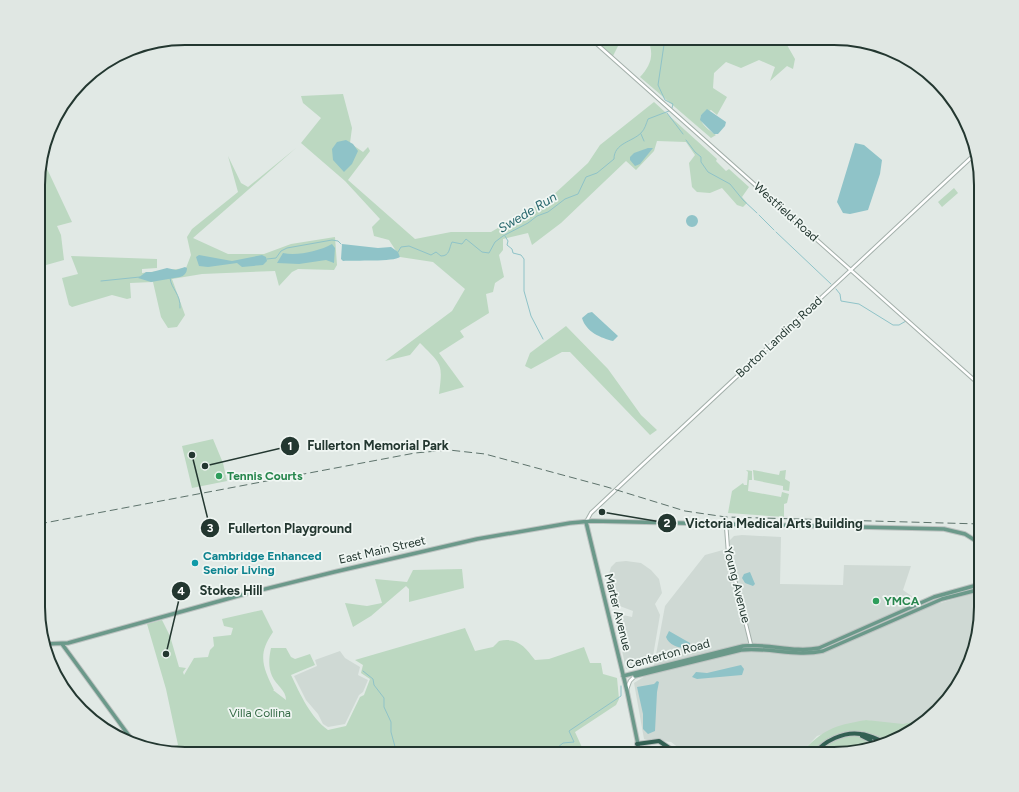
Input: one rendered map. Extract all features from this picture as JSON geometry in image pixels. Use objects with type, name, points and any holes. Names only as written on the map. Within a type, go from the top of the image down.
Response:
[{"type":"highway","points":[[823,747],[828,742],[852,734],[866,735],[879,740]]},
{"type":"highway","points":[[824,747],[827,744],[849,736],[865,737],[870,742]]},
{"type":"highway","points":[[637,744],[654,741],[661,742],[668,747]]},
{"type":"main road","name":"East Main Street","points":[[50,644],[62,644],[245,594],[412,553],[477,539],[586,522],[944,529],[965,534],[974,540]]},
{"type":"main road","name":"Marter Avenue","points":[[586,522],[627,691],[638,747]]},
{"type":"main road","name":"Centerton Road","points":[[623,676],[737,647],[751,645],[800,650],[819,648],[930,599],[974,586]]},
{"type":"main road","points":[[942,599],[946,596],[957,593],[959,590]]},
{"type":"main road","name":"Centerton Road","points":[[635,676],[742,650],[757,649],[804,654],[822,651],[942,599],[974,591]]},
{"type":"main road","points":[[62,644],[128,735]]},
{"type":"street","name":"Westfield Road","points":[[598,45],[974,380]]},
{"type":"street","name":"Borton Landing Road","points":[[586,522],[591,513],[640,466],[971,158]]},
{"type":"street","name":"Young Avenue","points":[[726,524],[728,549],[751,645]]},
{"type":"street","name":"Centerton Road","points":[[623,676],[635,676]]},
{"type":"street","points":[[627,691],[630,681],[635,676]]},
{"type":"shaded area","points":[[734,536],[781,537],[780,584],[843,585],[844,565],[911,566],[903,590],[927,607],[974,593],[973,625],[967,652],[960,669],[945,692],[933,706],[911,724],[888,724],[866,720],[817,736],[807,747],[678,747],[671,742],[644,739],[634,683],[653,671],[665,606],[705,555],[730,548],[729,541]]},
{"type":"shaded area","points":[[626,561],[641,563],[651,570],[659,579],[662,593],[655,604],[660,615],[652,662],[626,669],[614,613],[632,617],[633,611],[617,605],[608,577],[611,567],[616,562]]},
{"type":"shaded area","points":[[340,651],[345,658],[360,667],[358,675],[368,680],[345,724],[328,727],[323,724],[318,714],[306,700],[294,676],[317,666],[315,660]]},
{"type":"green space","points":[[601,45],[618,45],[613,56]]},
{"type":"green space","points":[[649,45],[787,45],[795,59],[793,69],[787,66],[770,81],[775,67],[759,60],[741,68],[726,62],[714,73],[713,88],[727,97],[717,115],[711,110],[701,115],[703,124],[716,135],[711,138],[640,77],[647,68],[651,59]]},
{"type":"green space","points":[[343,94],[352,128],[350,143],[363,152],[368,147],[370,151],[348,180],[415,239],[451,232],[491,232],[551,197],[588,163],[600,145],[654,102],[717,159],[716,161],[726,171],[729,169],[749,187],[742,197],[747,203],[743,207],[737,205],[722,188],[710,193],[697,192],[692,187],[689,163],[695,155],[686,142],[657,141],[654,151],[636,170],[626,161],[561,223],[532,245],[528,233],[503,239],[503,250],[499,255],[504,277],[495,283],[493,292],[486,294],[489,313],[460,331],[464,337],[439,353],[464,387],[439,394],[441,370],[437,361],[420,343],[410,355],[385,361],[452,311],[465,289],[433,262],[400,257],[389,240],[374,236],[372,227],[380,219],[345,181],[301,143],[321,118],[303,103],[301,96]]},
{"type":"green space","points":[[296,148],[193,238],[228,254],[264,254],[291,244],[335,237],[337,265],[334,270],[298,269],[292,272],[279,286],[275,271],[202,274],[172,279],[185,315],[177,327],[168,328],[161,317],[153,282],[130,283],[131,298],[127,299],[112,295],[72,307],[69,305],[62,278],[78,274],[71,256],[157,259],[157,268],[142,269],[142,273],[186,268],[191,255],[187,237],[192,229],[238,192],[228,156],[241,183],[248,187]]},
{"type":"green space","points":[[46,167],[72,222],[57,226],[61,235],[64,260],[45,265]]},
{"type":"green space","points":[[954,188],[958,193],[942,207],[938,202]]},
{"type":"green space","points":[[566,326],[608,369],[641,415],[657,430],[650,435],[570,352],[562,352],[531,369],[525,366],[530,353]]},
{"type":"green space","points":[[213,439],[223,463],[227,481],[192,488],[182,446]]},
{"type":"green space","points":[[746,470],[752,471],[752,480],[749,480],[748,491],[781,497],[782,492],[789,494],[787,503],[784,504],[784,517],[728,513],[732,491],[743,483],[744,485],[747,485],[748,472]]},
{"type":"green space","points":[[753,470],[779,475],[780,471],[786,470],[785,479],[790,482],[789,491],[783,490],[783,486],[754,480]]},
{"type":"green space","points":[[462,569],[464,588],[409,602],[409,589],[406,586],[371,616],[353,627],[345,603],[367,606],[382,603],[375,579],[407,582],[413,570]]},
{"type":"green space","name":"Villa Collina","points":[[262,610],[273,632],[265,648],[263,661],[273,690],[286,700],[283,690],[271,673],[269,662],[271,648],[286,648],[291,657],[295,659],[310,654],[315,665],[291,675],[302,698],[311,712],[328,730],[346,726],[360,697],[364,695],[370,679],[361,673],[363,665],[355,660],[465,628],[475,651],[493,647],[499,641],[511,640],[524,647],[535,660],[549,659],[584,647],[590,663],[601,663],[603,674],[617,678],[619,699],[616,705],[575,732],[582,747],[172,747],[178,745],[166,689],[147,624],[162,620],[170,636],[179,667],[186,668],[183,672],[184,675],[194,658],[208,657],[210,650],[214,646],[213,637],[231,635],[233,628],[224,626],[222,619]]},
{"type":"green space","points":[[866,720],[903,724],[914,722],[896,733],[879,740],[843,747],[807,747],[822,734],[845,724]]},
{"type":"water","points":[[707,109],[726,122],[725,126],[718,134],[714,134],[700,120],[701,115]]},
{"type":"water","points":[[346,140],[353,144],[358,151],[352,164],[344,172],[333,160],[332,149],[337,142]]},
{"type":"water","points":[[855,143],[864,145],[882,160],[880,174],[868,210],[850,214],[843,213],[837,202]]},
{"type":"water","points":[[648,148],[653,148],[640,164],[635,166],[630,160],[630,157],[634,153]]},
{"type":"water","points":[[692,215],[696,217],[698,221],[696,225],[692,227],[688,225],[686,221],[688,217]]},
{"type":"water","points":[[332,244],[335,248],[334,263],[326,260],[299,264],[277,263],[283,253],[295,254],[308,252],[321,249]]},
{"type":"water","points":[[342,244],[378,248],[391,247],[398,252],[400,257],[390,260],[343,261],[341,259]]},
{"type":"water","points":[[199,255],[232,261],[262,255],[266,257],[267,261],[263,265],[242,267],[237,263],[208,267],[199,266],[196,257]]},
{"type":"water","points":[[185,267],[187,268],[186,273],[180,277],[151,282],[138,278],[146,272],[167,268],[176,270]]},
{"type":"water","points":[[592,312],[618,336],[613,341],[594,334],[584,323],[582,318],[588,313]]},
{"type":"water","points":[[750,572],[755,584],[753,586],[745,583],[742,578],[744,574]]},
{"type":"water","points":[[669,631],[690,643],[690,648],[679,647],[670,643],[666,637]]},
{"type":"water","points":[[741,665],[744,669],[742,675],[697,679],[692,677],[696,672],[707,673]]},
{"type":"water","points":[[657,681],[659,682],[655,731],[648,734],[643,729],[643,714],[637,687],[654,684]]},
{"type":"waterway","name":"Swede Run","points":[[664,45],[658,85],[665,100],[673,104],[672,108]]},
{"type":"waterway","name":"Swede Run","points":[[398,252],[401,247],[409,246],[431,255],[436,252],[441,256],[444,256],[448,253],[452,242],[462,244],[466,239],[482,252],[489,253],[495,242],[503,236],[528,223],[537,216],[548,212],[565,199],[578,194],[586,177],[597,173],[614,159],[617,149],[641,133],[648,119],[669,111]]},
{"type":"waterway","points":[[667,113],[683,134]]},
{"type":"waterway","points":[[641,134],[644,141]]},
{"type":"waterway","points":[[686,140],[701,157],[701,162],[708,172],[730,184],[743,200],[757,213]]},
{"type":"waterway","points":[[759,215],[774,230]]},
{"type":"waterway","points":[[776,232],[831,284]]},
{"type":"waterway","points":[[505,236],[508,241],[507,245],[512,249],[513,253],[521,255],[524,259],[524,291],[531,316],[543,339]]},
{"type":"waterway","name":"Swede Run","points":[[267,259],[276,258],[281,251],[287,248],[332,240],[338,241],[341,244]]},
{"type":"waterway","points":[[101,281],[140,277]]},
{"type":"waterway","name":"Swede Run","points":[[170,278],[178,295],[180,308]]},
{"type":"waterway","points":[[836,289],[840,294],[841,301],[859,304],[893,325],[899,325],[906,321]]},
{"type":"waterway","points":[[363,671],[373,679],[374,685],[384,698],[384,707],[391,722],[391,732],[395,747]]},
{"type":"waterway","points":[[558,747],[563,743],[574,742],[569,731],[621,696],[621,686]]},
{"type":"railway","points":[[45,523],[415,453],[449,450],[485,454],[607,487],[685,511],[726,517],[974,524]]},
{"type":"place","name":"Fullerton Playground","points":[[192,455]]},
{"type":"place","name":"Fullerton Memorial Park","points":[[205,466]]},
{"type":"place","name":"Tennis Courts","points":[[219,476]]},
{"type":"place","name":"Victoria Medical Arts Building","points":[[602,512]]},
{"type":"place","name":"Cambridge Enhanced Senior Living","points":[[195,563]]},
{"type":"place","name":"YMCA","points":[[876,601]]},
{"type":"place","name":"Stokes Hill","points":[[166,654]]}]
